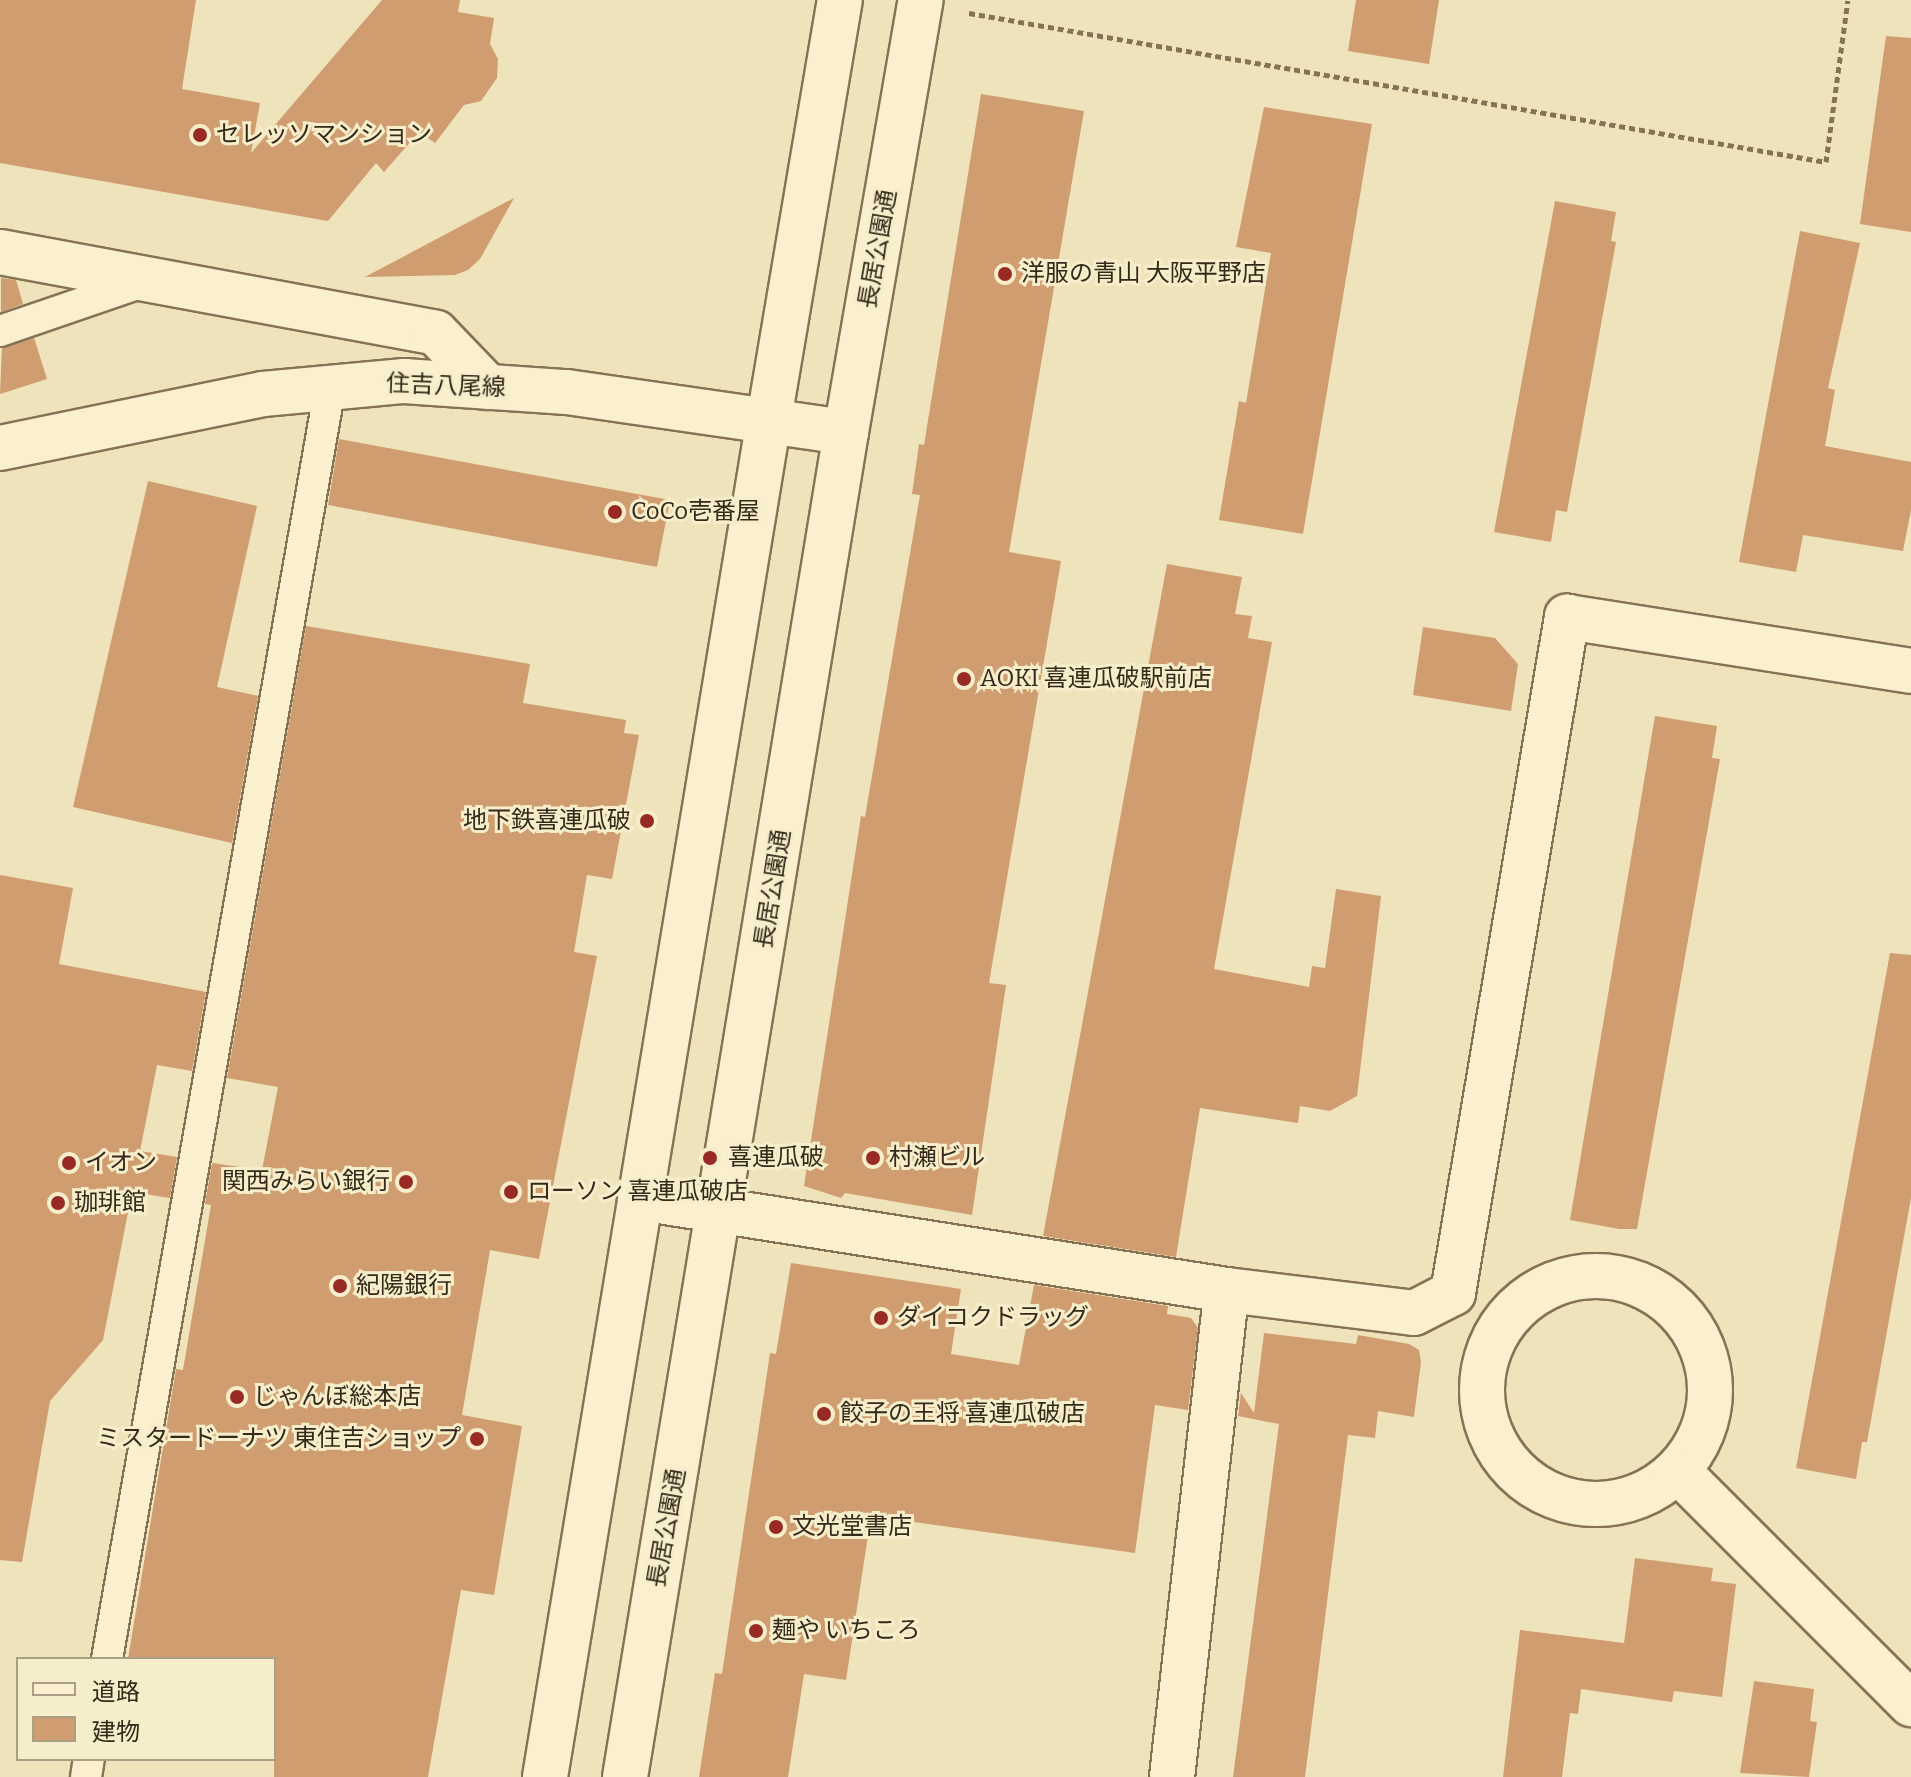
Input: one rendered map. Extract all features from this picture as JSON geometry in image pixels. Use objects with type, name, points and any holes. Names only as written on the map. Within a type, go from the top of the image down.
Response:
[{"type":"street","points":[[545,1777],[840,0]]},
{"type":"street","name":"長居公園通","points":[[625,1777],[846,432],[921,0]]},
{"type":"street","points":[[0,252],[436,333],[488,387]]},
{"type":"street","name":"住吉八尾線","points":[[0,448],[263,394],[404,381],[567,392],[846,432]]},
{"type":"street","points":[[1453,1293],[1567,617],[1911,671]]},
{"type":"street","points":[[640,1198],[1227,1290],[1414,1313],[1453,1293]]},
{"type":"street","points":[[1596,1274],[1639,1282],[1664,1297],[1694,1328],[1707,1360],[1710,1404],[1705,1426],[1678,1471],[1646,1494],[1600,1505],[1568,1502],[1520,1476],[1493,1443],[1482,1402],[1487,1352],[1507,1317],[1539,1289],[1596,1274]]},
{"type":"street","points":[[1172,1777],[1227,1290]]},
{"type":"street","points":[[1453,1293],[1507,1317]]},
{"type":"street","points":[[1678,1471],[1911,1704]]},
{"type":"lane","points":[[0,331],[149,279]]},
{"type":"lane","points":[[107,1657],[330,388]]},
{"type":"path","points":[[969,13],[1826,162],[1848,0]]},
{"type":"building","name":"セレッソマンション","points":[[0,0],[196,0],[182,89],[260,103],[251,153],[382,0],[460,0],[458,12],[494,18],[490,44],[498,59],[497,78],[481,101],[464,105],[435,143],[419,132],[384,172],[376,163],[328,221],[0,163]]},
{"type":"building","points":[[1356,0],[1439,0],[1429,64],[1348,51]]},
{"type":"building","points":[[1886,36],[1911,38],[1911,232],[1860,224]]},
{"type":"building","points":[[981,94],[1084,111],[1009,552],[1061,561],[989,983],[1006,985],[972,1215],[845,1193],[841,1198],[804,1186],[861,816],[865,817],[920,495],[912,494],[919,444],[924,445]]},
{"type":"building","points":[[1264,107],[1372,124],[1303,534],[1219,520],[1239,401],[1246,403],[1271,253],[1236,247]]},
{"type":"building","points":[[514,198],[480,259],[468,270],[455,275],[365,277]]},
{"type":"building","points":[[1555,201],[1616,212],[1611,241],[1616,242],[1567,512],[1556,510],[1551,542],[1494,532]]},
{"type":"building","points":[[1800,231],[1860,243],[1828,388],[1835,390],[1825,446],[1911,462],[1911,510],[1903,551],[1803,535],[1796,572],[1739,562]]},
{"type":"building","points":[[1,278],[16,280],[23,304],[1,312]]},
{"type":"building","points":[[34,338],[47,379],[0,394],[2,348]]},
{"type":"building","points":[[339,439],[670,500],[657,567],[328,505]]},
{"type":"building","points":[[148,481],[257,506],[217,687],[258,696],[232,843],[73,807]]},
{"type":"building","points":[[1167,564],[1242,577],[1235,614],[1252,616],[1248,638],[1272,642],[1214,969],[1309,987],[1312,966],[1325,968],[1336,889],[1381,896],[1357,1096],[1330,1111],[1300,1106],[1298,1123],[1200,1108],[1176,1257],[1043,1236]]},
{"type":"building","points":[[306,626],[530,664],[523,703],[626,720],[624,733],[639,735],[612,879],[587,875],[574,952],[597,956],[539,1259],[490,1250],[462,1415],[522,1426],[494,1595],[461,1590],[428,1777],[274,1777],[276,1657],[128,1657],[176,1369],[183,1370],[211,1205],[205,1204],[212,1163],[262,1170],[278,1087],[227,1078]]},
{"type":"building","points":[[1423,627],[1495,638],[1518,664],[1511,711],[1413,695]]},
{"type":"building","points":[[1655,716],[1717,726],[1712,758],[1720,759],[1637,1229],[1619,1229],[1570,1220]]},
{"type":"building","name":"イオン","points":[[0,875],[73,888],[59,964],[206,992],[192,1071],[157,1065],[140,1151],[177,1157],[170,1198],[132,1192],[103,1340],[50,1401],[22,1562],[0,1560]]},
{"type":"building","points":[[1890,953],[1911,955],[1911,1198],[1867,1442],[1862,1442],[1856,1479],[1796,1468]]},
{"type":"building","points":[[791,1263],[961,1289],[951,1354],[1019,1365],[1034,1285],[1168,1306],[1167,1314],[1191,1318],[1198,1328],[1188,1410],[1155,1405],[1135,1553],[871,1516],[846,1680],[804,1674],[788,1777],[699,1777],[715,1673],[722,1674],[770,1353],[776,1354]]},
{"type":"building","points":[[1264,1333],[1356,1344],[1358,1335],[1409,1344],[1419,1350],[1421,1362],[1414,1417],[1378,1411],[1375,1438],[1348,1435],[1305,1777],[1233,1777],[1279,1424],[1238,1416],[1241,1393],[1254,1413]]},
{"type":"building","points":[[1635,1558],[1713,1568],[1711,1581],[1736,1584],[1722,1697],[1674,1691],[1672,1702],[1581,1689],[1578,1714],[1570,1713],[1562,1777],[1503,1777],[1520,1630],[1624,1643]]},
{"type":"building","points":[[1754,1681],[1814,1689],[1810,1721],[1817,1722],[1809,1777],[1740,1773]]},
{"type":"place","name":"セレッソマンション","points":[[200,135]]},
{"type":"place","name":"洋服の青山 大阪平野店","points":[[1005,274]]},
{"type":"place","name":"CoCo壱番屋","points":[[615,512]]},
{"type":"place","name":"AOKI 喜連瓜破駅前店","points":[[964,679]]},
{"type":"place","name":"地下鉄喜連瓜破","points":[[647,821]]},
{"type":"place","name":"喜連瓜破","points":[[710,1158]]},
{"type":"place","name":"村瀬ビル","points":[[873,1158]]},
{"type":"place","name":"イオン","points":[[69,1163]]},
{"type":"place","name":"関西みらい銀行","points":[[406,1182]]},
{"type":"place","name":"ローソン 喜連瓜破店","points":[[511,1192]]},
{"type":"place","name":"珈琲館","points":[[58,1203]]},
{"type":"place","name":"紀陽銀行","points":[[340,1286]]},
{"type":"place","name":"ダイコクドラッグ","points":[[881,1318]]},
{"type":"place","name":"じゃんぼ総本店","points":[[237,1397]]},
{"type":"place","name":"餃子の王将 喜連瓜破店","points":[[824,1414]]},
{"type":"place","name":"ミスタードーナツ 東住吉ショップ","points":[[477,1439]]},
{"type":"place","name":"文光堂書店","points":[[776,1527]]},
{"type":"place","name":"麺や いちころ","points":[[756,1631]]}]
